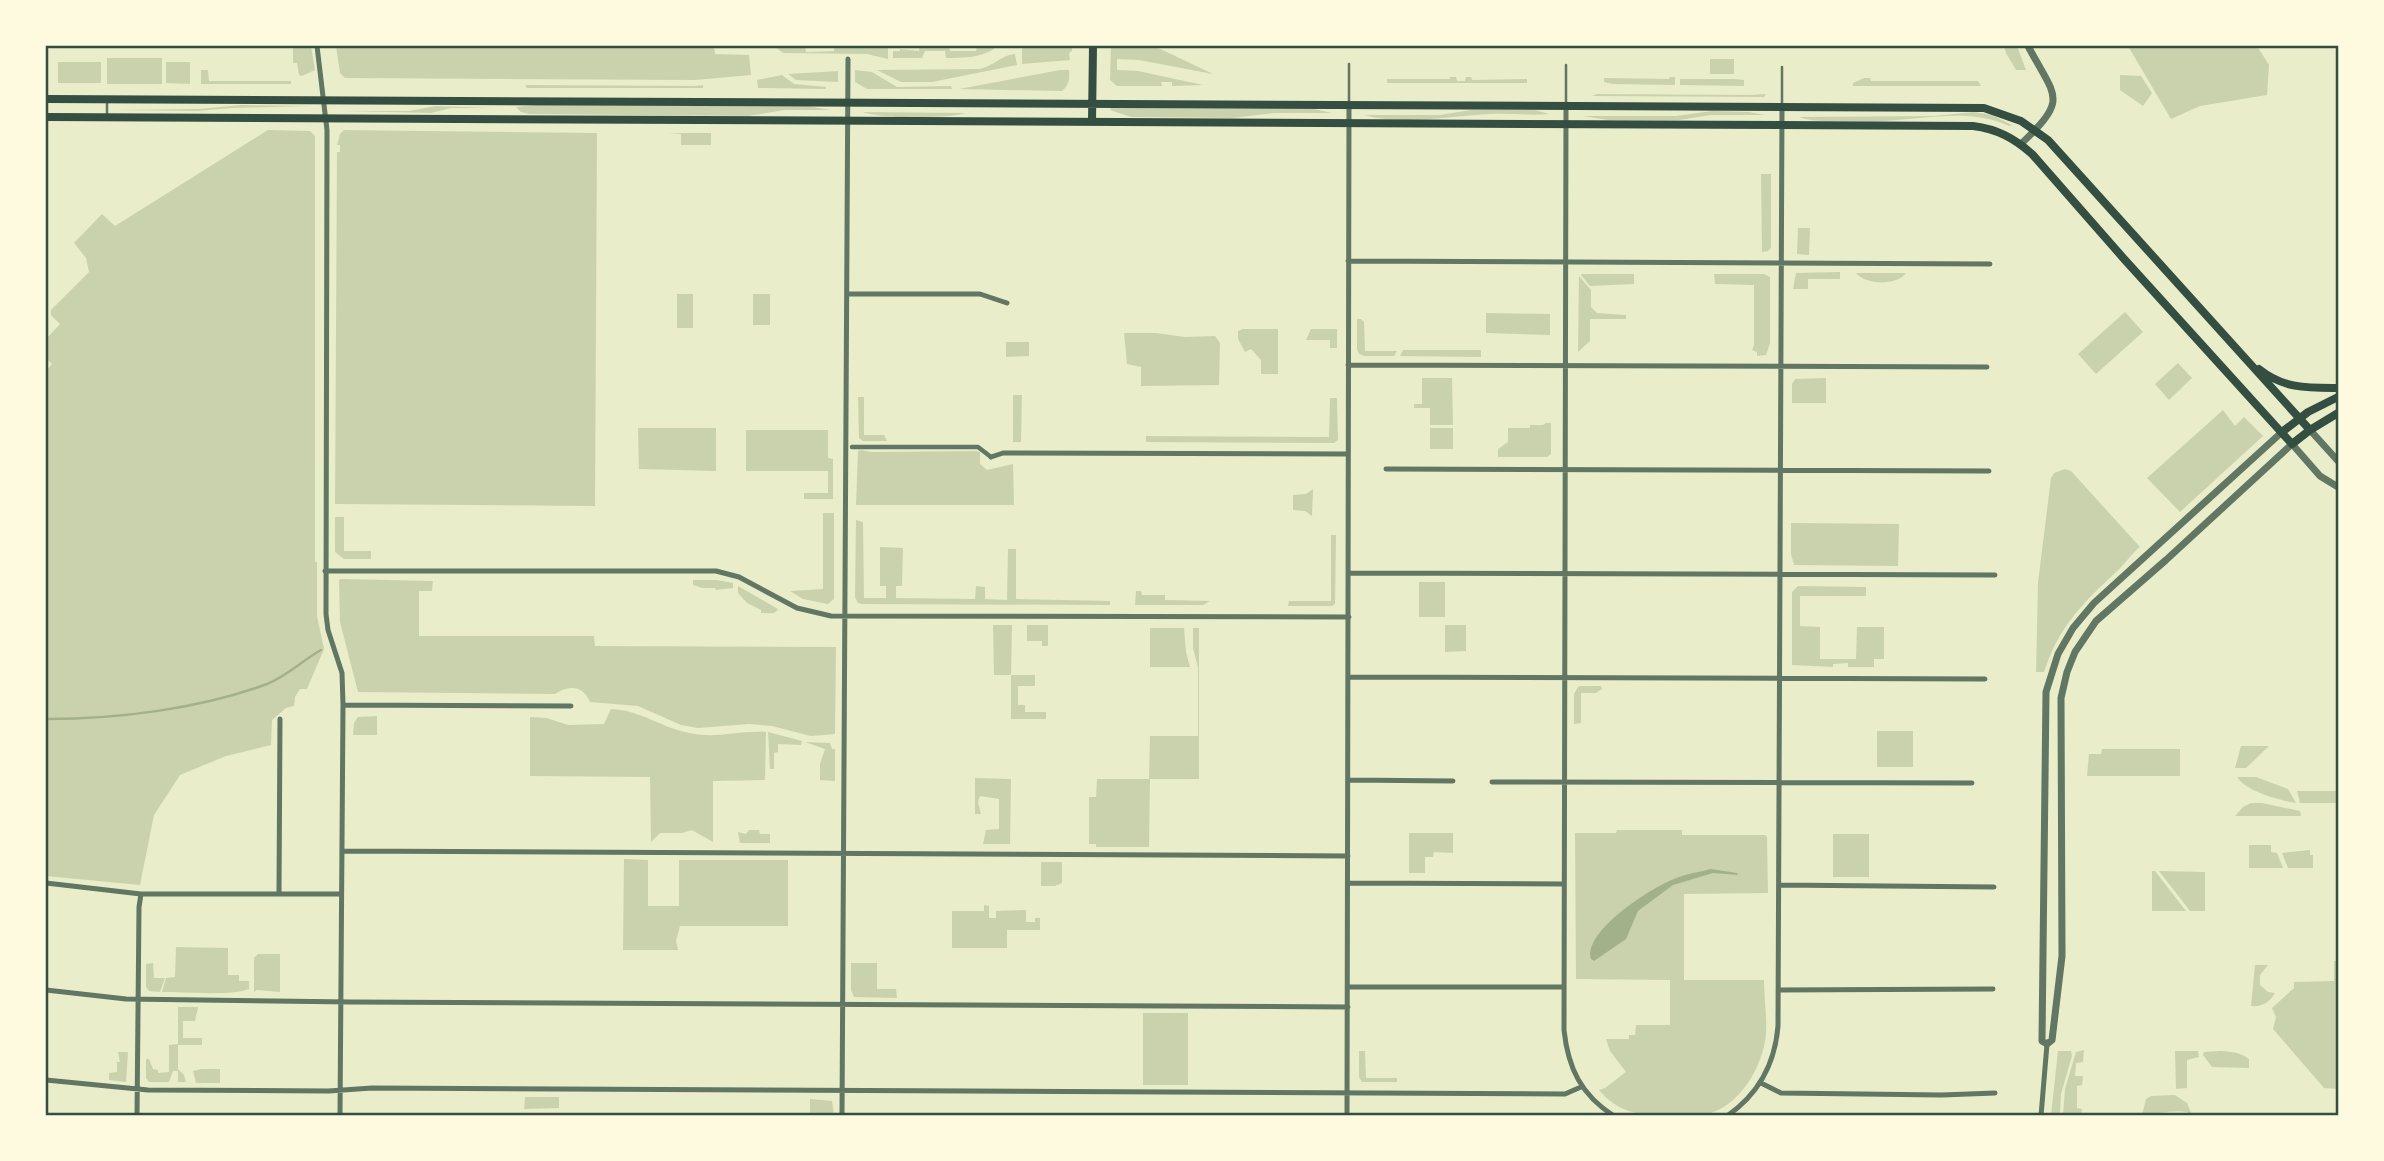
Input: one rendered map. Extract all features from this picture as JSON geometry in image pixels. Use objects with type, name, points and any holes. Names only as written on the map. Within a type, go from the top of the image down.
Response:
[{"type":"main road","points":[[1091,122],[1093,46]]},
{"type":"main road","points":[[46,99],[1984,108],[2009,115],[2036,130],[2310,430]]},
{"type":"main road","points":[[46,117],[1973,126],[2002,133],[2021,144],[2292,444],[2339,413]]},
{"type":"main road","points":[[2245,360],[2287,386],[2339,388]]},
{"type":"main road","points":[[2282,432],[2298,418],[2339,397]]},
{"type":"street","points":[[317,46],[326,118],[325,570],[328,631],[342,673],[343,705],[340,1115]]},
{"type":"street","points":[[2021,144],[2050,114],[2054,96],[2028,46]]},
{"type":"street","points":[[842,1115],[848,60]]},
{"type":"street","points":[[1347,1115],[1349,104]]},
{"type":"street","points":[[1566,105],[1563,987],[1566,1049],[1574,1074],[1581,1087],[1614,1115]]},
{"type":"street","points":[[1727,1115],[1741,1105],[1761,1083],[1774,1056],[1778,1026],[1782,106]]},
{"type":"street","points":[[1348,261],[1990,264]]},
{"type":"street","points":[[847,294],[980,294],[1007,303]]},
{"type":"street","points":[[1348,365],[1987,367]]},
{"type":"street","points":[[2310,430],[2339,461]]},
{"type":"street","points":[[2047,1044],[2042,1041],[2045,708],[2053,668],[2073,628],[2094,603],[2282,432]]},
{"type":"street","points":[[2041,1115],[2047,1044],[2052,1040],[2062,956],[2060,719],[2067,671],[2084,636],[2106,610],[2166,561],[2292,444],[2320,476],[2339,487]]},
{"type":"street","points":[[852,447],[978,447],[991,457],[1003,453],[1348,454]]},
{"type":"street","points":[[1386,469],[1989,471]]},
{"type":"street","points":[[325,570],[716,572],[739,577],[797,608],[813,613],[845,615],[1349,617]]},
{"type":"street","points":[[1349,573],[1995,575]]},
{"type":"street","points":[[1349,677],[1985,679]]},
{"type":"street","points":[[343,705],[571,706]]},
{"type":"street","points":[[279,894],[280,719]]},
{"type":"street","points":[[1349,780],[1453,781]]},
{"type":"street","points":[[1492,782],[1972,783]]},
{"type":"street","points":[[342,851],[1348,856]]},
{"type":"street","points":[[46,883],[141,894],[341,894]]},
{"type":"street","points":[[1348,883],[1564,884]]},
{"type":"street","points":[[1779,885],[1994,887]]},
{"type":"street","points":[[137,1115],[141,894]]},
{"type":"street","points":[[1348,988],[1563,987]]},
{"type":"street","points":[[1778,990],[1993,989]]},
{"type":"street","points":[[46,990],[138,999],[1348,1007]]},
{"type":"street","points":[[46,1080],[137,1090],[1564,1094],[1581,1087]]},
{"type":"street","points":[[1761,1083],[1781,1093],[1995,1093]]},
{"type":"lane","points":[[1349,64],[1349,104]]},
{"type":"lane","points":[[1566,65],[1566,105]]},
{"type":"lane","points":[[1782,67],[1782,106]]},
{"type":"lane","points":[[107,99],[107,117]]},
{"type":"lane","points":[[506,100],[506,119]]},
{"type":"shaded area","points":[[293,46],[311,46],[315,70],[299,75],[297,63],[293,63]]},
{"type":"shaded area","points":[[336,46],[714,46],[715,54],[749,55],[751,75],[695,80],[345,78],[340,73]]},
{"type":"shaded area","points":[[774,46],[805,46],[806,52],[834,51],[834,46],[888,46],[888,59],[867,54],[783,53]]},
{"type":"shaded area","points":[[919,46],[949,46],[950,51],[976,51],[977,46],[994,46],[994,49],[965,58],[946,58],[945,51],[925,51],[922,58],[893,58],[893,51],[919,51]]},
{"type":"shaded area","points":[[1022,46],[1072,46],[1072,51],[1069,53],[1070,60],[1022,64]]},
{"type":"shaded area","points":[[1111,46],[1154,46],[1213,74],[1139,60],[1117,59],[1117,70],[1138,71],[1203,85],[1172,86],[1172,82],[1161,82],[1162,86],[1117,86],[1110,80]]},
{"type":"shaded area","points":[[2004,46],[2017,46],[2026,70],[2016,70]]},
{"type":"shaded area","points":[[2128,46],[2257,46],[2269,65],[2267,95],[2200,106],[2171,119]]},
{"type":"shaded area","points":[[1015,54],[1017,65],[932,82],[901,82],[877,70],[980,69]]},
{"type":"shaded area","points":[[107,58],[162,58],[162,84],[107,84]]},
{"type":"shaded area","points":[[1710,59],[1734,59],[1734,74],[1710,74]]},
{"type":"shaded area","points":[[58,62],[101,62],[101,83],[58,83]]},
{"type":"shaded area","points":[[166,62],[190,62],[190,84],[166,83]]},
{"type":"shaded area","points":[[201,70],[208,70],[209,81],[291,81],[291,84],[201,84]]},
{"type":"shaded area","points":[[855,70],[872,72],[897,87],[951,86],[952,89],[867,89],[855,82]]},
{"type":"shaded area","points":[[1069,70],[1068,82],[1062,91],[959,89]]},
{"type":"shaded area","points":[[838,71],[838,82],[796,80],[788,74]]},
{"type":"shaded area","points":[[782,75],[794,84],[826,89],[758,88],[757,80]]},
{"type":"shaded area","points":[[2120,75],[2141,76],[2152,93],[2143,106],[2120,90]]},
{"type":"shaded area","points":[[1456,77],[1457,81],[1465,81],[1466,77],[1471,77],[1472,80],[1527,79],[1527,83],[1387,83],[1387,79]]},
{"type":"shaded area","points":[[1675,77],[1675,85],[1604,82],[1604,78]]},
{"type":"shaded area","points":[[1870,78],[1871,81],[1978,81],[1981,86],[1853,86],[1853,83]]},
{"type":"shaded area","points":[[1680,79],[1735,79],[1744,80],[1744,86],[1680,85]]},
{"type":"shaded area","points":[[525,85],[703,85],[703,88],[527,88]]},
{"type":"shaded area","points":[[1766,94],[1764,97],[1592,96]]},
{"type":"shaded area","points":[[241,105],[309,106],[197,111],[120,110],[200,109]]},
{"type":"shaded area","points":[[436,106],[493,108],[451,108],[431,113],[344,111],[409,111]]},
{"type":"shaded area","points":[[808,106],[830,110],[785,110],[748,116],[529,114],[516,107]]},
{"type":"shaded area","points":[[1314,109],[1332,113],[1274,113],[1233,118],[1131,117],[1110,110]]},
{"type":"shaded area","points":[[1471,110],[1535,110],[1549,114],[1489,114],[1411,120],[1364,115],[1440,115]]},
{"type":"shaded area","points":[[1712,111],[1765,115],[1711,115],[1679,120],[1608,120],[1583,116],[1676,116]]},
{"type":"shaded area","points":[[863,112],[966,113],[913,117]]},
{"type":"shaded area","points":[[1974,112],[1992,115],[2012,125],[1964,116],[1874,121],[1820,121],[1799,117],[1934,116]]},
{"type":"shaded area","points":[[268,130],[310,131],[315,136],[315,562],[317,616],[324,649],[307,689],[300,689],[294,706],[286,708],[272,720],[271,745],[226,756],[180,775],[154,815],[140,885],[46,876],[46,371],[52,364],[46,358],[46,339],[60,324],[51,315],[51,310],[89,272],[86,258],[74,243],[102,214],[115,226]]},
{"type":"shaded area","points":[[344,130],[597,133],[595,506],[335,504],[337,152],[340,152],[340,145],[337,145]]},
{"type":"shaded area","points":[[669,133],[711,133],[711,145],[681,145],[681,134]]},
{"type":"shaded area","points":[[1761,174],[1771,174],[1771,248],[1762,252]]},
{"type":"shaded area","points":[[1798,228],[1810,228],[1809,255],[1797,254]]},
{"type":"shaded area","points":[[1840,272],[1840,279],[1808,279],[1808,289],[1793,289],[1796,273]]},
{"type":"shaded area","points":[[1856,273],[1906,273],[1889,282],[1874,282]]},
{"type":"shaded area","points":[[1582,274],[1634,274],[1634,284],[1590,286]]},
{"type":"shaded area","points":[[1714,274],[1764,274],[1770,277],[1770,343],[1766,355],[1757,356],[1757,352],[1752,350],[1754,285],[1715,284]]},
{"type":"shaded area","points":[[1579,276],[1591,290],[1591,307],[1597,313],[1626,315],[1626,319],[1590,319],[1590,341],[1578,352]]},
{"type":"shaded area","points":[[677,294],[693,294],[693,328],[677,328]]},
{"type":"shaded area","points":[[753,294],[770,294],[770,325],[753,325]]},
{"type":"shaded area","points":[[2125,312],[2143,332],[2096,374],[2078,354]]},
{"type":"shaded area","points":[[1486,313],[1550,314],[1550,335],[1486,333]]},
{"type":"shaded area","points":[[1357,319],[1364,322],[1365,351],[1397,351],[1394,356],[1359,354]]},
{"type":"shaded area","points":[[1278,329],[1278,374],[1261,374],[1261,360],[1251,349],[1245,352],[1238,339],[1238,331]]},
{"type":"shaded area","points":[[1311,329],[1337,329],[1337,348],[1330,348],[1330,340],[1306,340]]},
{"type":"shaded area","points":[[1124,333],[1215,336],[1220,343],[1219,385],[1141,386],[1141,367],[1127,364]]},
{"type":"shaded area","points":[[1006,342],[1029,342],[1029,356],[1006,357]]},
{"type":"shaded area","points":[[1403,350],[1481,350],[1481,357],[1400,356]]},
{"type":"shaded area","points":[[2178,363],[2192,378],[2169,400],[2155,384]]},
{"type":"shaded area","points":[[1422,378],[1452,378],[1453,425],[1430,425],[1430,408],[1414,408],[1414,404],[1422,404]]},
{"type":"shaded area","points":[[1826,378],[1826,403],[1792,403],[1792,384],[1795,379]]},
{"type":"shaded area","points":[[1013,395],[1022,395],[1021,442],[1013,442]]},
{"type":"shaded area","points":[[858,397],[864,397],[864,435],[884,435],[887,441],[863,441],[859,438]]},
{"type":"shaded area","points":[[1330,398],[1337,398],[1338,440],[1334,443],[1146,442],[1146,436],[1329,437]]},
{"type":"shaded area","points":[[2223,410],[2235,426],[2244,417],[2263,436],[2180,512],[2147,478]]},
{"type":"shaded area","points":[[1551,423],[1551,454],[1547,457],[1498,457],[1498,449],[1508,442],[1508,428],[1530,428],[1530,425]]},
{"type":"shaded area","points":[[638,428],[716,428],[716,471],[639,469]]},
{"type":"shaded area","points":[[1430,428],[1453,428],[1453,449],[1430,449]]},
{"type":"shaded area","points":[[746,430],[828,430],[828,458],[833,459],[833,499],[804,499],[804,493],[828,493],[828,471],[746,471]]},
{"type":"shaded area","points":[[858,451],[980,452],[980,464],[987,470],[1013,464],[1014,505],[856,505]]},
{"type":"shaded area","points":[[2065,469],[2071,471],[2140,547],[2073,616],[2057,641],[2044,672],[2036,672],[2038,583],[2051,478],[2054,473]]},
{"type":"shaded area","points":[[1313,489],[1312,516],[1305,511],[1293,510],[1293,495],[1306,494]]},
{"type":"shaded area","points":[[823,513],[834,513],[834,599],[828,604],[803,599],[790,591],[823,589]]},
{"type":"shaded area","points":[[335,517],[344,517],[344,551],[371,551],[371,559],[344,559],[335,552]]},
{"type":"shaded area","points":[[856,520],[863,522],[864,598],[886,598],[886,586],[880,586],[880,547],[903,548],[902,586],[896,586],[896,598],[975,599],[976,586],[985,587],[985,599],[1007,600],[1008,549],[1016,549],[1016,599],[1110,601],[1110,605],[858,603],[855,597]]},
{"type":"shaded area","points":[[1791,523],[1899,524],[1898,566],[1794,565],[1791,554]]},
{"type":"shaded area","points":[[1331,535],[1336,535],[1335,604],[1288,606],[1289,601],[1331,601]]},
{"type":"shaded area","points":[[340,579],[433,581],[432,591],[419,591],[419,636],[594,636],[595,646],[836,647],[835,734],[811,736],[772,726],[749,724],[698,728],[681,725],[638,706],[590,702],[584,693],[576,688],[555,694],[358,692],[340,622]]},
{"type":"shaded area","points":[[693,580],[733,583],[733,588],[702,588],[693,585]]},
{"type":"shaded area","points":[[1419,582],[1445,582],[1445,617],[1419,617]]},
{"type":"shaded area","points":[[738,586],[778,609],[777,611],[761,613],[761,610],[747,603],[738,593]]},
{"type":"shaded area","points":[[1798,586],[1866,587],[1866,596],[1800,596],[1800,626],[1820,627],[1820,659],[1856,659],[1857,627],[1884,627],[1884,659],[1874,659],[1874,667],[1848,667],[1848,663],[1833,664],[1833,667],[1792,665],[1792,592]]},
{"type":"shaded area","points":[[1136,591],[1141,591],[1142,595],[1165,595],[1165,600],[1210,601],[1203,605],[1135,605]]},
{"type":"shaded area","points":[[993,625],[1012,625],[1011,675],[994,675]]},
{"type":"shaded area","points":[[1027,625],[1048,625],[1048,646],[1042,646],[1042,641],[1027,641]]},
{"type":"shaded area","points":[[1445,625],[1466,625],[1466,651],[1445,652]]},
{"type":"shaded area","points":[[1150,628],[1184,628],[1190,667],[1150,667]]},
{"type":"shaded area","points":[[1193,628],[1199,628],[1199,779],[1150,779],[1149,847],[1096,847],[1096,844],[1089,844],[1089,797],[1096,797],[1097,779],[1149,779],[1150,736],[1198,736],[1198,667],[1193,648]]},
{"type":"shaded area","points":[[1011,675],[1035,675],[1035,686],[1018,686],[1018,705],[1025,705],[1025,712],[1046,712],[1046,719],[1011,719]]},
{"type":"shaded area","points":[[1581,686],[1601,686],[1602,689],[1596,693],[1581,693],[1581,723],[1574,724],[1574,694]]},
{"type":"shaded area","points":[[611,709],[633,713],[673,729],[695,734],[766,732],[765,780],[713,781],[713,842],[692,830],[660,833],[651,842],[650,777],[530,776],[530,717],[547,718],[568,725],[604,724]]},
{"type":"shaded area","points":[[377,716],[377,735],[353,735],[354,723],[358,717]]},
{"type":"shaded area","points":[[1877,731],[1913,731],[1913,767],[1877,767]]},
{"type":"shaded area","points":[[768,732],[802,741],[801,745],[778,744],[778,752],[774,753],[774,769],[770,769]]},
{"type":"shaded area","points":[[805,742],[830,743],[832,749],[835,749],[835,781],[820,780],[820,764],[825,749]]},
{"type":"shaded area","points":[[2241,746],[2269,746],[2246,768],[2235,768]]},
{"type":"shaded area","points":[[2102,749],[2180,749],[2180,776],[2087,776],[2089,754],[2101,754]]},
{"type":"shaded area","points":[[2237,777],[2256,777],[2288,789],[2296,803],[2256,791]]},
{"type":"shaded area","points":[[975,778],[1011,779],[1010,844],[983,844],[986,830],[999,829],[999,799],[980,796],[978,802],[981,814],[975,814]]},
{"type":"shaded area","points":[[2297,791],[2338,791],[2338,803],[2300,803]]},
{"type":"shaded area","points":[[2251,803],[2300,811],[2301,816],[2235,816]]},
{"type":"shaded area","points":[[749,830],[770,834],[770,843],[740,843],[738,832],[746,834]]},
{"type":"shaded area","points":[[1617,830],[1682,830],[1682,835],[1767,837],[1768,893],[1684,894],[1684,980],[1764,980],[1766,1034],[1760,1060],[1738,1095],[1717,1111],[1695,1116],[1638,1113],[1614,1104],[1599,1090],[1626,1072],[1610,1051],[1606,1039],[1629,1039],[1629,1035],[1635,1035],[1636,1025],[1670,1025],[1670,980],[1576,979],[1575,833],[1616,833]]},
{"type":"shaded area","points":[[1409,833],[1453,833],[1453,853],[1434,852],[1433,857],[1425,857],[1425,873],[1409,873]]},
{"type":"shaded area","points":[[1833,834],[1869,834],[1869,877],[1833,877]]},
{"type":"shaded area","points":[[2249,845],[2271,845],[2271,852],[2277,853],[2283,868],[2249,868]]},
{"type":"shaded area","points":[[2310,850],[2310,855],[2313,855],[2313,868],[2288,868],[2282,853]]},
{"type":"shaded area","points":[[624,859],[648,860],[648,906],[679,906],[679,860],[788,860],[788,926],[680,926],[676,941],[678,950],[623,950]]},
{"type":"shaded area","points":[[1041,862],[1062,862],[1062,883],[1041,886]]},
{"type":"shaded area","points":[[1711,869],[1738,875],[1713,873],[1673,885],[1638,911],[1626,939],[1594,961],[1591,959],[1591,948],[1597,936],[1621,912],[1650,891],[1674,879]]},
{"type":"shaded area","points":[[2152,871],[2155,871],[2186,911],[2152,911]]},
{"type":"shaded area","points":[[2159,871],[2205,872],[2205,911],[2190,911]]},
{"type":"shaded area","points":[[984,905],[989,906],[989,918],[996,918],[996,911],[1026,910],[1026,922],[1035,922],[1035,918],[1040,918],[1040,930],[1007,930],[1007,948],[952,948],[952,911],[984,911]]},
{"type":"shaded area","points":[[176,947],[228,948],[228,975],[239,975],[239,981],[249,981],[249,989],[220,993],[162,992],[166,978],[175,977]]},
{"type":"shaded area","points":[[258,954],[280,954],[280,992],[254,992],[254,958]]},
{"type":"shaded area","points":[[2334,961],[2338,961],[2338,1089],[2324,1088],[2273,1029],[2276,1017],[2272,1008],[2294,988],[2294,982],[2334,981]]},
{"type":"shaded area","points":[[153,963],[154,978],[165,978],[160,992],[149,991],[146,987],[146,964]]},
{"type":"shaded area","points":[[851,963],[877,963],[877,989],[896,989],[897,998],[854,997],[851,990]]},
{"type":"shaded area","points":[[2255,965],[2268,965],[2260,975],[2260,985],[2268,992],[2275,993],[2265,1004],[2251,1006]]},
{"type":"shaded area","points":[[178,1007],[198,1007],[195,1021],[183,1021],[183,1038],[202,1038],[202,1045],[178,1045],[178,1069],[186,1082],[178,1082],[178,1071],[173,1071],[169,1082],[149,1082],[146,1078],[146,1059],[149,1059],[158,1073],[169,1072],[169,1045],[178,1044]]},
{"type":"shaded area","points":[[1143,1013],[1188,1013],[1188,1085],[1143,1085]]},
{"type":"shaded area","points":[[2084,1050],[2083,1062],[2076,1063],[2075,1076],[2083,1076],[2082,1085],[2077,1086],[2077,1108],[2082,1109],[2081,1115],[2063,1115],[2065,1089],[2076,1052]]},
{"type":"shaded area","points":[[1359,1051],[1365,1051],[1366,1078],[1397,1078],[1397,1082],[1362,1082],[1359,1077]]},
{"type":"shaded area","points":[[2058,1051],[2071,1051],[2072,1056],[2061,1094],[2060,1115],[2051,1115]]},
{"type":"shaded area","points":[[2175,1051],[2198,1051],[2199,1057],[2187,1060],[2187,1088],[2176,1089]]},
{"type":"shaded area","points":[[2221,1051],[2246,1057],[2249,1059],[2249,1068],[2212,1067],[2203,1055],[2204,1052]]},
{"type":"shaded area","points":[[118,1052],[128,1052],[126,1082],[109,1080],[109,1073],[117,1072],[117,1062],[120,1062]]},
{"type":"shaded area","points":[[220,1069],[220,1083],[196,1083],[193,1071]]},
{"type":"shaded area","points":[[2175,1095],[2187,1103],[2192,1115],[2177,1111],[2142,1115],[2146,1099],[2151,1096]]},
{"type":"shaded area","points":[[525,1097],[559,1097],[559,1108],[524,1109]]},
{"type":"shaded area","points":[[810,1099],[832,1101],[834,1115],[810,1115]]},
{"type":"waterway","points":[[46,719],[129,715],[214,700],[274,681],[321,650]]}]
